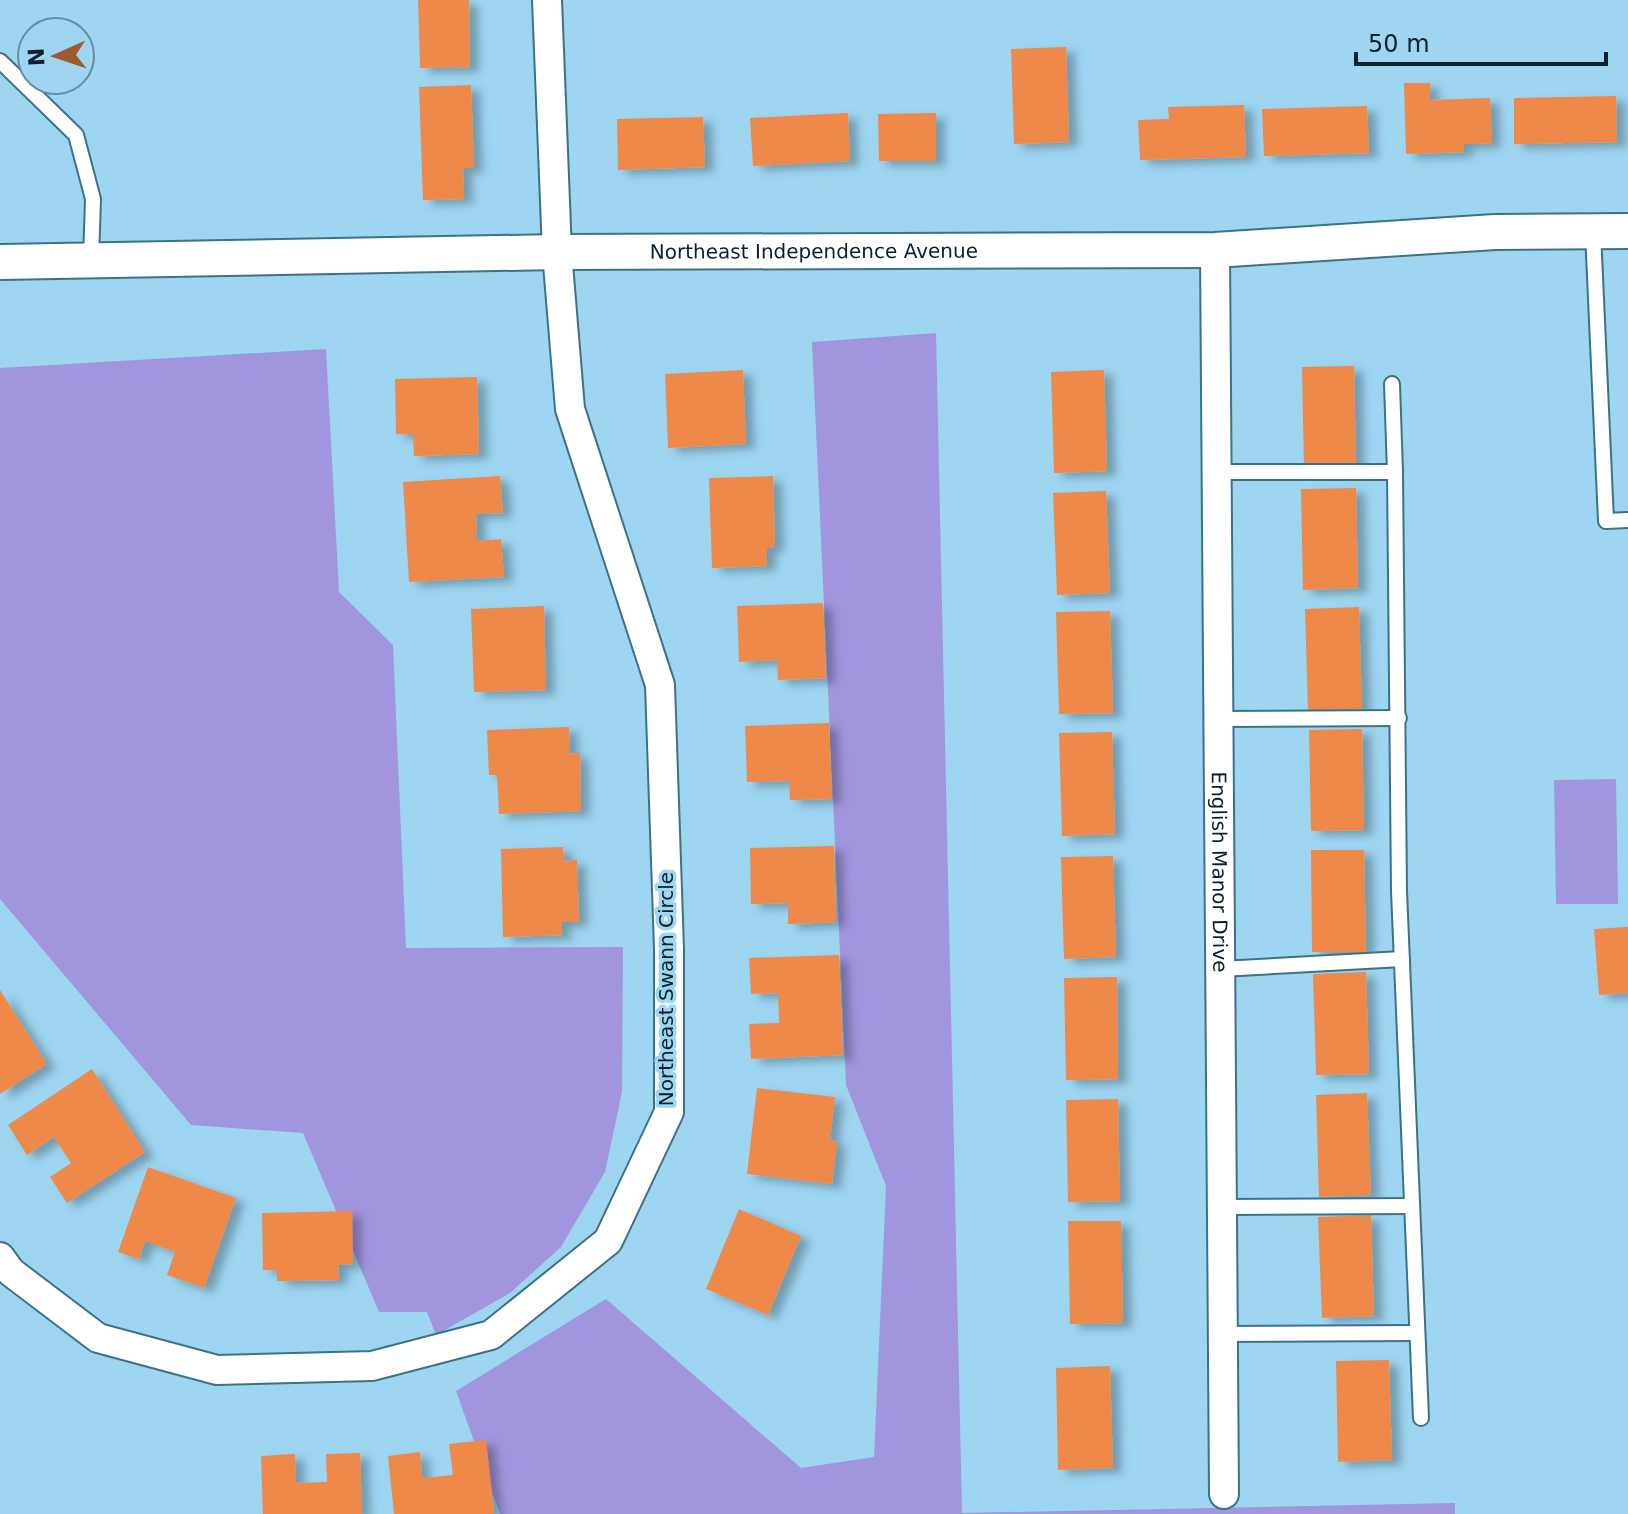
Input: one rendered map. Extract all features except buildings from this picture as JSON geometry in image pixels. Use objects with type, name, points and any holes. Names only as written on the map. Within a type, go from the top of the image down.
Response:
[{"type":"street","name":"Northeast Swann Circle","points":[[0,1257],[11,1272],[98,1338],[217,1370],[372,1366],[491,1335],[608,1241],[669,1112],[669,949],[660,685],[570,409],[557,252],[547,0]]},
{"type":"street","name":"Northeast Independence Avenue","points":[[0,262],[557,252],[1215,250],[1495,232],[1628,231]]},
{"type":"street","name":"English Manor Drive","points":[[1215,250],[1224,1494]]},
{"type":"lane","points":[[0,61],[76,135],[93,199],[91,261]]},
{"type":"lane","points":[[1593,231],[1606,521],[1628,520]]},
{"type":"lane","points":[[1392,384],[1402,959],[1421,1418]]},
{"type":"lane","points":[[1217,472],[1395,472]]},
{"type":"lane","points":[[1219,719],[1399,718]]},
{"type":"lane","points":[[1220,969],[1402,959]]},
{"type":"lane","points":[[1222,1207],[1412,1206]]},
{"type":"lane","points":[[1223,1334],[1417,1333]]},
{"type":"shaded area","points":[[936,333],[962,1513],[1455,1503],[1455,1514],[500,1514],[456,1391],[606,1299],[801,1468],[874,1457],[886,1186],[846,1085],[812,342]]},
{"type":"shaded area","points":[[326,349],[339,592],[393,645],[406,948],[623,947],[622,1092],[605,1172],[561,1247],[510,1293],[436,1335],[427,1312],[379,1312],[303,1133],[191,1125],[0,899],[0,368]]},
{"type":"shaded area","points":[[1616,779],[1618,904],[1556,904],[1554,780]]}]
